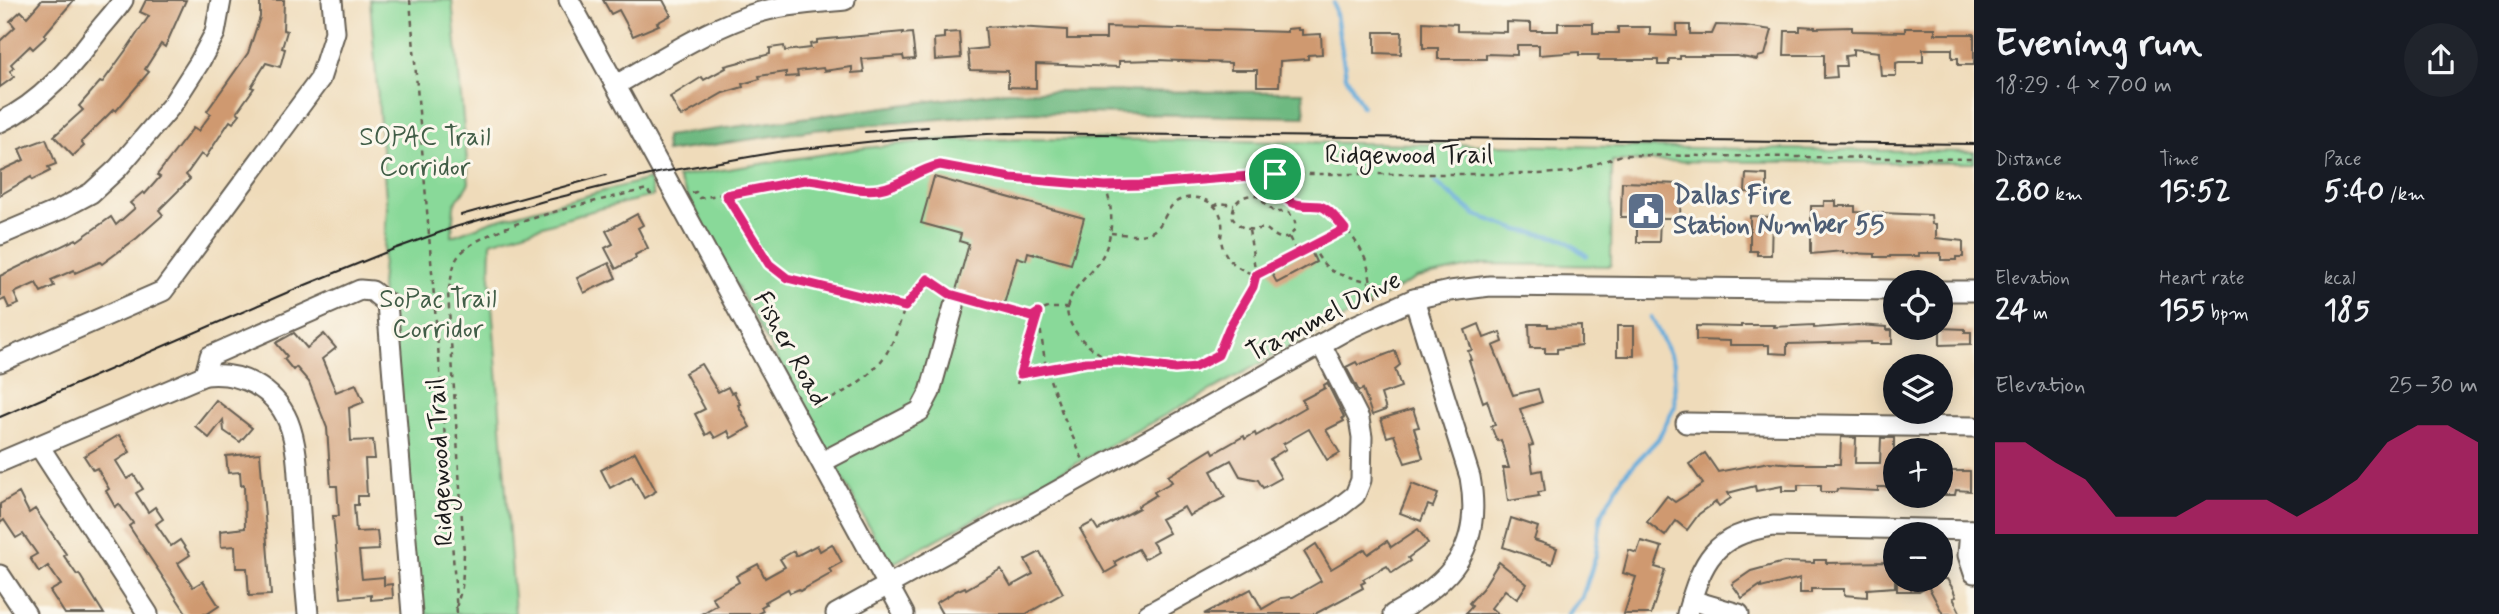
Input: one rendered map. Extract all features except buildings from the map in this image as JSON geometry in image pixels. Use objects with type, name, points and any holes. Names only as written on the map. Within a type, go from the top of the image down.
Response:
[{"type":"street","points":[[0,122],[14,116],[36,99],[76,61],[123,0]]},
{"type":"street","points":[[0,235],[60,210],[90,193],[118,168],[172,105],[199,63],[215,33],[221,0]]},
{"type":"street","points":[[0,362],[163,291],[320,79],[335,32],[332,0]]},
{"type":"street","name":"Fisher Road","points":[[569,0],[904,614]]},
{"type":"street","points":[[616,85],[705,34],[747,16],[795,5],[845,0]]},
{"type":"street","name":"Trammel Drive","points":[[835,614],[1321,344],[1390,308],[1414,299],[1450,290],[1490,286],[1883,290]]},
{"type":"street","points":[[205,375],[210,356],[360,290],[372,291],[387,303],[412,614]]},
{"type":"street","points":[[1953,291],[1974,291]]},
{"type":"street","points":[[822,462],[920,411],[930,392],[955,299]]},
{"type":"street","points":[[1393,614],[1425,597],[1442,583],[1457,564],[1466,546],[1474,499],[1470,477],[1414,299]]},
{"type":"street","points":[[1148,614],[1332,513],[1355,495],[1361,480],[1362,437],[1359,419],[1321,344]]},
{"type":"street","points":[[0,462],[205,375],[236,376],[256,384],[280,407],[289,422],[295,451],[308,614]]},
{"type":"street","points":[[1686,423],[1974,427]]},
{"type":"street","points":[[39,446],[148,614]]},
{"type":"street","points":[[1739,614],[1689,607],[1698,576],[1707,560],[1728,540],[1751,530],[1773,526],[1972,530],[1968,555],[1974,573]]},
{"type":"street","points":[[0,575],[26,614]]},
{"type":"path","points":[[410,0],[457,614]]},
{"type":"path","name":"Ridgewood Trail","points":[[688,195],[696,192],[700,198],[726,195],[804,180],[849,189],[883,188],[927,167],[940,165],[1011,178],[1105,186],[1275,174],[1572,172],[1622,155],[1974,159]]},
{"type":"path","points":[[1275,174],[1278,189],[1289,202],[1319,206],[1326,210],[1355,240],[1367,263],[1369,282],[1378,299]]},
{"type":"path","points":[[1105,186],[1112,213],[1111,233],[1104,254],[1073,294],[1068,308],[1072,327],[1084,342],[1118,361]]},
{"type":"path","name":"Ridgewood Trail","points":[[456,608],[462,587],[464,553],[448,292],[457,259],[471,244],[488,234],[647,188],[650,194],[662,192]]},
{"type":"path","points":[[726,195],[769,264],[787,278],[905,307]]},
{"type":"path","points":[[1256,195],[1274,212],[1283,212],[1288,212],[1295,220],[1296,227],[1289,237],[1283,239],[1265,228],[1243,229],[1233,219],[1234,205],[1240,198],[1256,195]]},
{"type":"path","points":[[1111,233],[1137,235],[1156,230],[1169,209],[1181,200],[1202,199],[1214,206],[1222,219],[1221,242],[1226,256],[1235,266],[1256,275],[1345,229]]},
{"type":"path","points":[[1283,212],[1289,202]]},
{"type":"path","points":[[1214,206],[1220,203],[1234,205]]},
{"type":"path","points":[[1020,374],[1086,362],[1118,361],[1175,369],[1195,367],[1218,355],[1229,328],[1253,287],[1256,275],[1249,230]]},
{"type":"path","points":[[1289,237],[1297,253]]},
{"type":"path","points":[[1312,246],[1326,269],[1369,282]]},
{"type":"path","points":[[815,407],[849,390],[874,368],[892,342],[905,307],[928,279],[955,299],[1032,317],[1048,308],[1068,308]]},
{"type":"path","points":[[1038,313],[1046,369],[1083,460]]},
{"type":"path","points":[[1017,384],[1038,313]]},
{"type":"green space","name":"SoPac Trail Corridor","points":[[370,0],[452,0],[469,183],[454,205],[452,236],[495,220],[649,179],[653,196],[598,209],[491,242],[490,277],[515,614],[408,614],[381,286],[387,210]]},
{"type":"green space","points":[[1007,91],[1303,92],[1305,117],[1021,112],[813,130],[666,152],[665,136]]},
{"type":"green space","points":[[1084,139],[1974,152],[1974,163],[1612,161],[1611,266],[1485,264],[1417,278],[890,565],[677,177],[857,149],[936,140]]},
{"type":"waterway","points":[[1334,3],[1346,76],[1362,106]]},
{"type":"waterway","points":[[1435,182],[1476,215],[1518,230],[1562,238],[1587,256]]},
{"type":"waterway","points":[[1568,614],[1582,598],[1596,555],[1601,515],[1623,476],[1658,439],[1675,406],[1674,363],[1651,317]]},
{"type":"tram line","points":[[865,132],[928,127]]},
{"type":"tram line","points":[[0,417],[293,290],[455,227],[544,201],[662,172],[783,151],[895,139],[1006,133],[1974,144]]},
{"type":"tram line","points":[[461,215],[606,175]]},
{"type":"place","name":"Dallas Fire Station Number 55","points":[[1646,211]]},
{"type":"route","points":[[940,165],[1011,178],[1105,186],[1275,174],[1278,189],[1289,202],[1319,206],[1332,214],[1345,229],[1256,275],[1253,287],[1229,328],[1218,355],[1195,367],[1175,369],[1118,361],[1086,362],[1020,374],[1038,313],[1032,317],[950,294],[928,279],[905,307],[787,278],[769,264],[726,195],[804,180],[849,189],[883,188],[927,167],[940,165]]},
{"type":"park label","name":"SOPAC Trail Corridor","points":[[425,153]]}]
